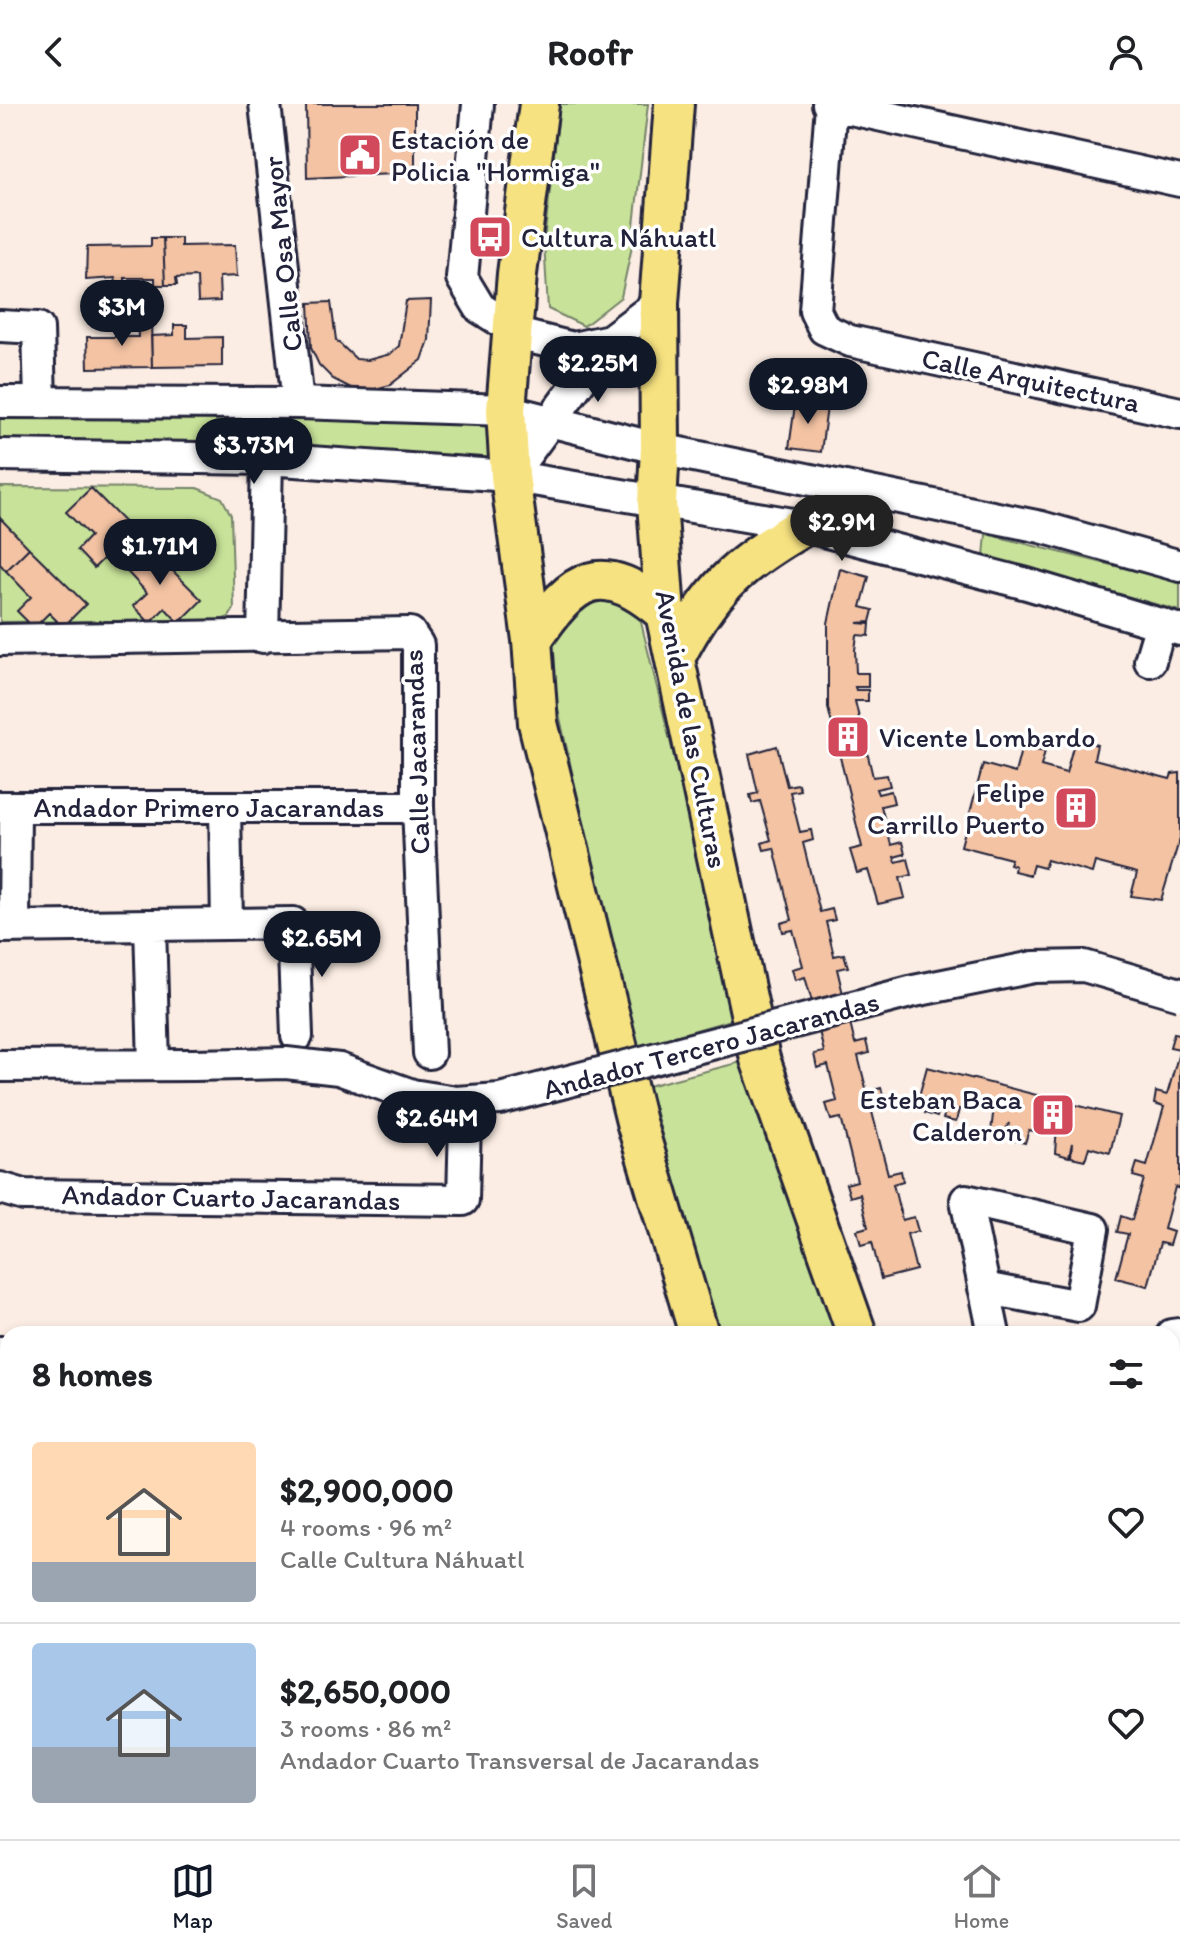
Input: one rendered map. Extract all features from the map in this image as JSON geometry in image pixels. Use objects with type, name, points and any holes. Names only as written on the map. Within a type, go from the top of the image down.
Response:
[{"type":"main road","points":[[539,104],[517,274],[506,410],[510,476],[532,640],[538,723],[636,1122],[697,1326]]},
{"type":"main road","name":"Avenida de las Culturas","points":[[674,104],[659,303],[660,449],[657,503],[665,613],[760,1059],[854,1326]]},
{"type":"main road","points":[[675,658],[695,618],[723,583],[756,553],[804,526]]},
{"type":"main road","points":[[532,640],[555,605],[573,589],[593,582],[620,582],[637,589],[665,613]]},
{"type":"street","name":"Calle Osa Mayor","points":[[265,104],[298,403]]},
{"type":"street","points":[[478,104],[462,278],[480,308],[514,331],[573,348],[610,340]]},
{"type":"street","points":[[830,104],[1180,181]]},
{"type":"street","name":"Calle Arquitectura","points":[[830,104],[815,311],[824,329],[850,341],[1180,413]]},
{"type":"street","points":[[510,476],[610,340],[659,303]]},
{"type":"street","points":[[0,326],[38,328],[40,402]]},
{"type":"street","points":[[0,402],[298,403],[506,410],[660,449],[1041,527],[1180,566]]},
{"type":"street","points":[[0,455],[267,459],[510,476],[804,526],[1027,584],[1170,627],[1150,661]]},
{"type":"street","points":[[0,640],[263,637],[267,459]]},
{"type":"street","name":"Calle Jacarandas","points":[[263,637],[399,631],[410,633],[418,645],[418,807],[429,1053]]},
{"type":"street","points":[[8,807],[7,926],[293,923],[297,1036]]},
{"type":"street","name":"Andador Primero Jacarandas","points":[[8,807],[418,807]]},
{"type":"street","points":[[225,807],[227,924]]},
{"type":"street","points":[[150,925],[154,1065]]},
{"type":"street","name":"Andador Tercero Jacarandas","points":[[0,1066],[313,1066],[339,1069],[412,1095],[456,1102],[500,1099],[914,991],[1034,967],[1084,966],[1180,994]]},
{"type":"street","name":"Andador Cuarto Jacarandas","points":[[0,1188],[24,1195],[463,1200],[465,1119]]},
{"type":"street","points":[[984,1288],[1079,1306],[1093,1229],[966,1200],[984,1288],[992,1326]]},
{"type":"green space","points":[[560,104],[648,104],[631,251],[621,297],[584,326],[548,309],[544,241]]},
{"type":"green space","points":[[0,412],[490,419],[493,466],[0,445]]},
{"type":"green space","points":[[0,487],[197,488],[222,498],[231,515],[234,609],[229,617],[220,620],[0,622]]},
{"type":"green space","points":[[986,534],[1180,582],[1180,611],[984,556]]},
{"type":"green space","points":[[604,587],[638,610],[738,1018],[633,1048],[555,695],[552,647],[574,596]]},
{"type":"green space","points":[[753,1059],[833,1326],[717,1326],[648,1086]]},
{"type":"building","points":[[306,104],[415,104],[415,173],[307,178]]},
{"type":"building","points":[[151,238],[163,238],[165,285],[155,285],[155,278],[125,278],[125,282],[116,283],[115,278],[86,280],[87,247],[151,246]]},
{"type":"building","points":[[163,238],[181,238],[181,246],[235,245],[237,276],[219,277],[220,301],[198,302],[197,277],[176,278],[177,285],[165,285]]},
{"type":"building","points":[[431,300],[429,340],[422,360],[390,385],[371,390],[351,388],[333,379],[319,365],[311,348],[309,303],[331,302],[336,340],[356,359],[368,360],[390,354],[399,346],[406,301]]},
{"type":"building","points":[[151,316],[152,367],[88,368],[87,337],[115,337],[115,324],[124,324],[125,337],[138,337],[137,317]]},
{"type":"building","points":[[174,325],[187,325],[187,338],[222,337],[222,366],[152,367],[151,336],[174,335]]},
{"type":"building","points":[[796,398],[827,407],[821,452],[789,448]]},
{"type":"building","points":[[91,488],[145,543],[122,566],[109,553],[94,568],[77,550],[90,536],[66,512]]},
{"type":"building","points":[[0,518],[29,548],[6,571],[0,564]]},
{"type":"building","points":[[145,543],[202,600],[179,623],[165,608],[150,623],[133,606],[147,593],[122,566]]},
{"type":"building","points":[[29,548],[86,604],[63,627],[49,613],[34,628],[17,611],[31,597],[6,571]]},
{"type":"building","name":"Vicente Lombardo","points":[[840,569],[869,577],[861,607],[873,610],[870,622],[857,623],[870,624],[869,636],[857,635],[855,650],[856,673],[868,673],[868,687],[855,687],[856,690],[868,690],[868,701],[855,701],[873,777],[887,775],[890,786],[876,789],[878,794],[891,791],[894,803],[881,806],[891,845],[902,842],[905,854],[894,857],[896,862],[908,859],[912,875],[900,878],[905,898],[878,904],[868,870],[857,873],[850,850],[862,847],[828,708],[828,623]]},
{"type":"building","name":"Felipe Carrillo Puerto","points":[[1075,739],[1097,745],[1094,759],[1170,779],[1172,774],[1180,773],[1180,838],[1161,900],[1131,896],[1137,873],[1095,862],[1092,873],[1047,860],[1044,868],[1033,865],[1030,875],[1014,871],[1015,866],[1009,864],[1011,859],[961,846],[983,764],[1015,773],[1022,746],[1045,751],[1041,766],[1066,773]]},
{"type":"building","points":[[777,746],[787,786],[798,784],[800,790],[790,792],[800,832],[811,830],[813,840],[803,843],[820,912],[832,909],[835,920],[826,922],[834,956],[844,954],[848,967],[837,969],[855,1044],[866,1041],[869,1053],[858,1056],[867,1092],[881,1088],[886,1104],[871,1108],[888,1174],[901,1171],[903,1181],[893,1184],[902,1220],[914,1217],[918,1231],[907,1234],[916,1270],[881,1279],[872,1242],[861,1245],[857,1230],[868,1227],[860,1194],[850,1197],[846,1184],[857,1181],[841,1118],[831,1120],[826,1104],[837,1101],[828,1065],[817,1068],[814,1054],[824,1052],[813,1005],[805,977],[795,980],[792,969],[803,966],[793,930],[783,932],[781,923],[792,920],[774,848],[764,850],[762,843],[771,840],[760,801],[752,803],[750,795],[758,793],[749,754]]},
{"type":"building","points":[[1174,1033],[1180,1034],[1180,1049],[1170,1047]]},
{"type":"building","points":[[1180,1049],[1180,1189],[1175,1187],[1164,1229],[1173,1232],[1169,1245],[1160,1243],[1148,1286],[1116,1278],[1128,1234],[1117,1232],[1121,1216],[1132,1220],[1144,1179],[1133,1176],[1137,1163],[1147,1166],[1164,1107],[1154,1104],[1156,1092],[1167,1095]]},
{"type":"building","name":"Esteban Baca Calderon","points":[[927,1067],[1119,1116],[1110,1153],[1089,1147],[1085,1160],[1071,1157],[1072,1143],[1069,1157],[1055,1153],[1057,1126],[1037,1121],[1034,1131],[1029,1130],[1025,1143],[1006,1138],[1009,1123],[1004,1135],[991,1132],[994,1106],[968,1099],[965,1110],[959,1109],[956,1122],[943,1119],[947,1104],[941,1102],[937,1117],[925,1113],[929,1099],[919,1096]]},
{"type":"place","name":"Estación de Policia \"Hormiga\"","points":[[360,155]]},
{"type":"place","name":"Cultura Náhuatl","points":[[490,237]]},
{"type":"place","name":"Vicente Lombardo","points":[[848,737]]},
{"type":"place","name":"Felipe Carrillo Puerto","points":[[1076,808]]},
{"type":"place","name":"Esteban Baca Calderon","points":[[1053,1115]]}]
